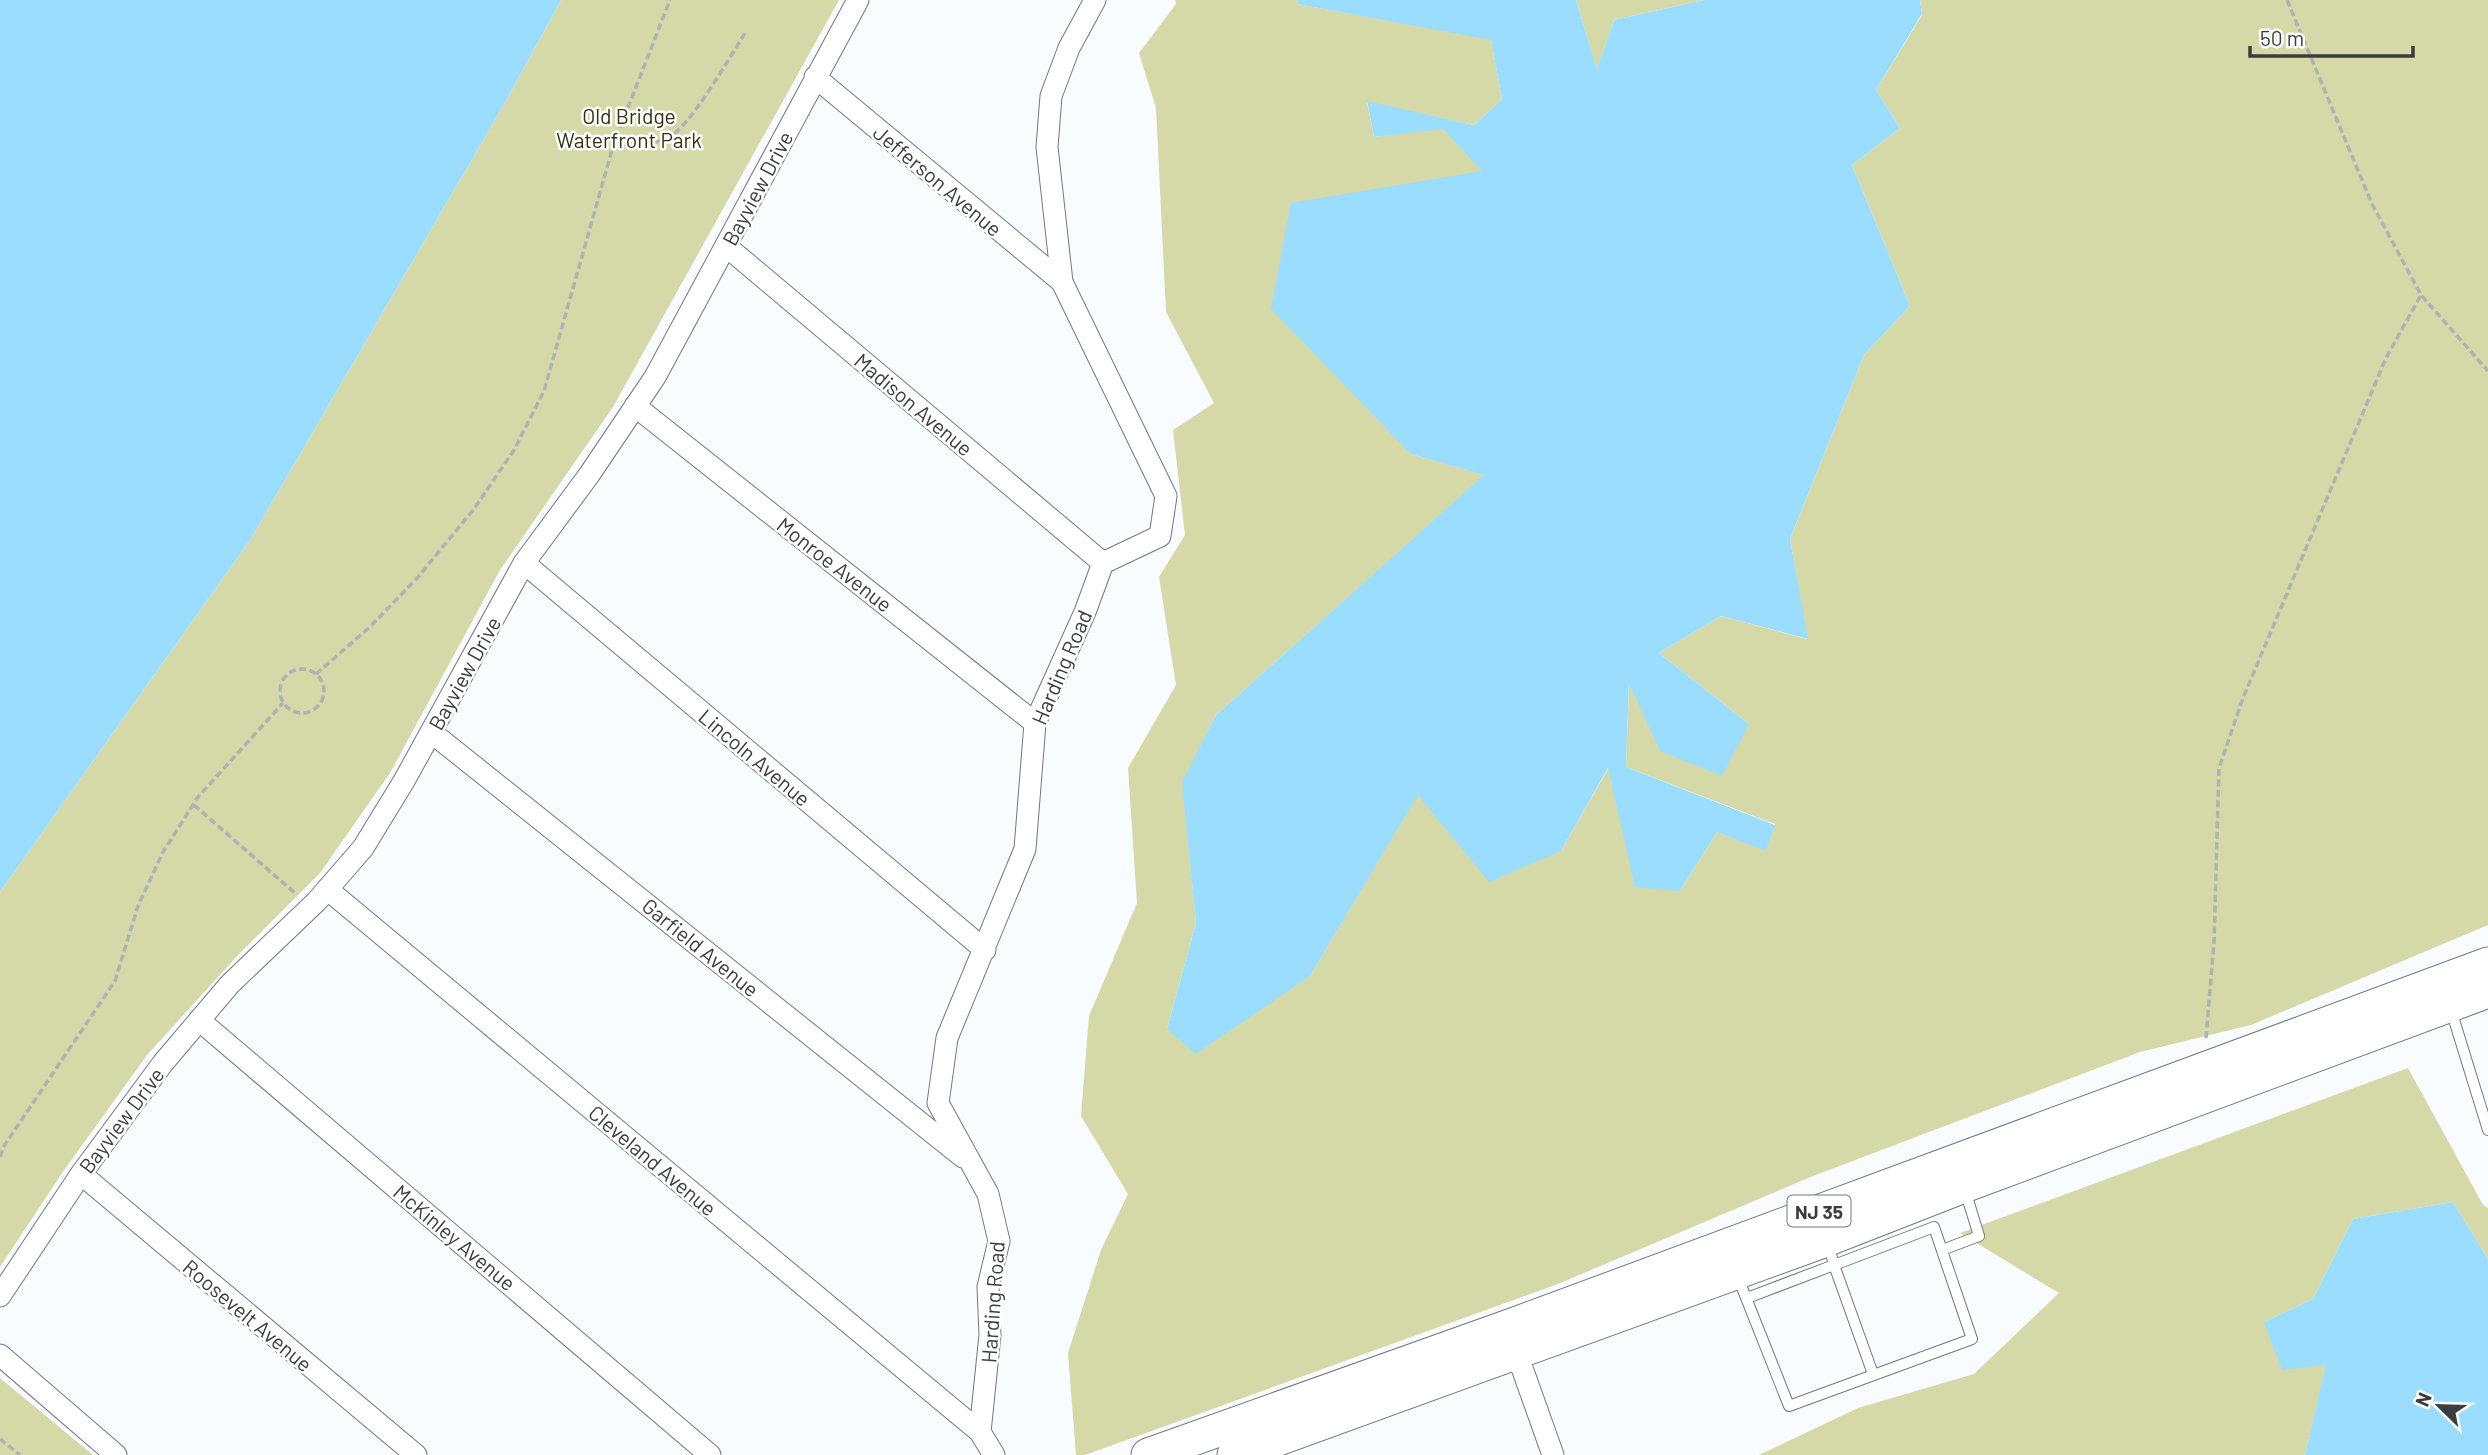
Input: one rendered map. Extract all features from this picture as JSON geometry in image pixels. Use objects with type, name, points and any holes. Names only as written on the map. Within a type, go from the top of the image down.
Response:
[{"type":"highway","name":"NJ 35","points":[[1148,1455],[1541,1314],[2488,964]]},
{"type":"highway","name":"NJ 35","points":[[1234,1455],[1295,1445],[1516,1351],[1742,1285],[1830,1253],[1929,1214],[1964,1186],[2488,991]]},
{"type":"street","name":"Bayview Drive","points":[[0,1296],[80,1174],[163,1063],[230,984],[327,888],[363,848],[431,732],[524,563],[589,475],[655,377],[858,0]]},
{"type":"street","points":[[1095,0],[1069,48],[1051,96],[1047,148],[1062,282],[1167,496],[1160,536],[1102,563]]},
{"type":"street","name":"Jefferson Avenue","points":[[815,77],[1062,282]]},
{"type":"street","name":"Madison Avenue","points":[[726,246],[1102,563]]},
{"type":"street","name":"Monroe Avenue","points":[[635,406],[1035,723]]},
{"type":"street","name":"Lincoln Avenue","points":[[524,563],[985,950]]},
{"type":"street","name":"Harding Road","points":[[980,1432],[990,1335],[988,1287],[999,1241],[988,1194],[938,1103],[947,1038],[1026,849],[1035,723],[1085,612],[1102,563]]},
{"type":"street","name":"Garfield Avenue","points":[[431,732],[970,1162]]},
{"type":"street","name":"Cleveland Avenue","points":[[327,888],[980,1432]]},
{"type":"street","name":"McKinley Avenue","points":[[199,1020],[710,1455]]},
{"type":"street","name":"Roosevelt Avenue","points":[[80,1174],[415,1455]]},
{"type":"street","points":[[1516,1351],[1553,1455]]},
{"type":"street","points":[[0,1355],[116,1455]]},
{"type":"street","points":[[980,1432],[994,1455]]},
{"type":"lane","points":[[2449,1004],[2483,1096],[2488,1130]]},
{"type":"lane","points":[[1942,1250],[1979,1236],[1964,1186]]},
{"type":"lane","points":[[1742,1285],[1788,1406],[1972,1339],[1929,1214]]},
{"type":"lane","points":[[1830,1253],[1873,1374]]},
{"type":"path","points":[[316,674],[370,627],[418,577],[474,509],[514,450],[544,391],[614,143],[670,0]]},
{"type":"path","points":[[2287,0],[2372,204],[2421,295],[2488,371]]},
{"type":"path","points":[[614,143],[642,145],[670,137],[688,119],[745,33]]},
{"type":"path","points":[[2200,1070],[2206,1041],[2214,942],[2219,768],[2243,698],[2386,358],[2421,295]]},
{"type":"path","points":[[299,669],[316,674],[324,690],[318,706],[304,713],[289,709],[280,695],[284,678],[299,669]]},
{"type":"path","points":[[0,1157],[4,1146],[115,981],[138,906],[163,852],[194,805],[283,703]]},
{"type":"path","points":[[194,805],[297,896]]},
{"type":"path","points":[[0,1439],[20,1455]]},
{"type":"green space","name":"Old Bridge Waterfront Park","points":[[561,0],[839,0],[613,407],[500,570],[390,773],[320,873],[238,955],[147,1055],[62,1173],[0,1267],[0,892],[250,540],[506,101]]},
{"type":"green space","points":[[1175,0],[1298,0],[1297,4],[1491,39],[1502,99],[1474,125],[1367,102],[1374,137],[1443,128],[1483,171],[1411,454],[1485,475],[1216,715],[1183,782],[1196,923],[1167,1029],[1310,976],[1418,794],[1561,851],[1609,767],[1680,891],[1717,832],[1766,850],[1775,824],[1626,767],[1629,681],[1749,724],[1659,653],[1721,616],[1807,639],[1790,539],[1864,355],[1910,306],[1852,165],[1900,128],[1876,90],[1922,15],[1920,0],[2488,0],[2488,925],[2251,1025],[2140,1052],[1813,1176],[1558,1284],[1085,1455],[1076,1455],[1068,1353],[1101,1250],[1128,1194],[1081,1116],[1089,1016],[1137,903],[1128,768],[1176,685],[1159,577],[1185,535],[1173,430],[1214,403],[1166,312],[1156,108],[1139,53],[1176,4]]},
{"type":"green space","points":[[1576,0],[1704,0],[1614,20],[1597,71]]},
{"type":"green space","points":[[2408,1068],[2483,1205],[2488,1208],[2488,1259],[2453,1202],[2353,1219],[2313,1299],[2264,1322],[2327,1364],[2305,1455],[1759,1455],[1858,1408],[1974,1374],[2059,1293],[1960,1233]]},
{"type":"green space","points":[[0,1378],[93,1455],[0,1455]]},
{"type":"water","points":[[0,0],[561,0],[506,101],[250,540],[0,892]]},
{"type":"water","points":[[1298,0],[1576,0],[1597,70],[1614,20],[1704,0],[1920,0],[1922,14],[1876,90],[1900,128],[1852,165],[1910,306],[1864,355],[1790,539],[1808,639],[1721,616],[1659,653],[1749,724],[1722,776],[1660,751],[1629,683],[1626,767],[1775,825],[1766,851],[1717,832],[1680,891],[1635,887],[1608,768],[1561,851],[1489,882],[1418,795],[1310,976],[1196,1054],[1167,1029],[1196,923],[1182,782],[1216,715],[1484,475],[1411,454],[1271,309],[1291,203],[1482,171],[1443,129],[1374,137],[1367,101],[1474,125],[1502,99],[1491,40],[1297,4]]},
{"type":"water","points":[[2453,1202],[2488,1259],[2488,1455],[2305,1455],[2326,1365],[2282,1370],[2264,1322],[2313,1299],[2353,1219]]}]
